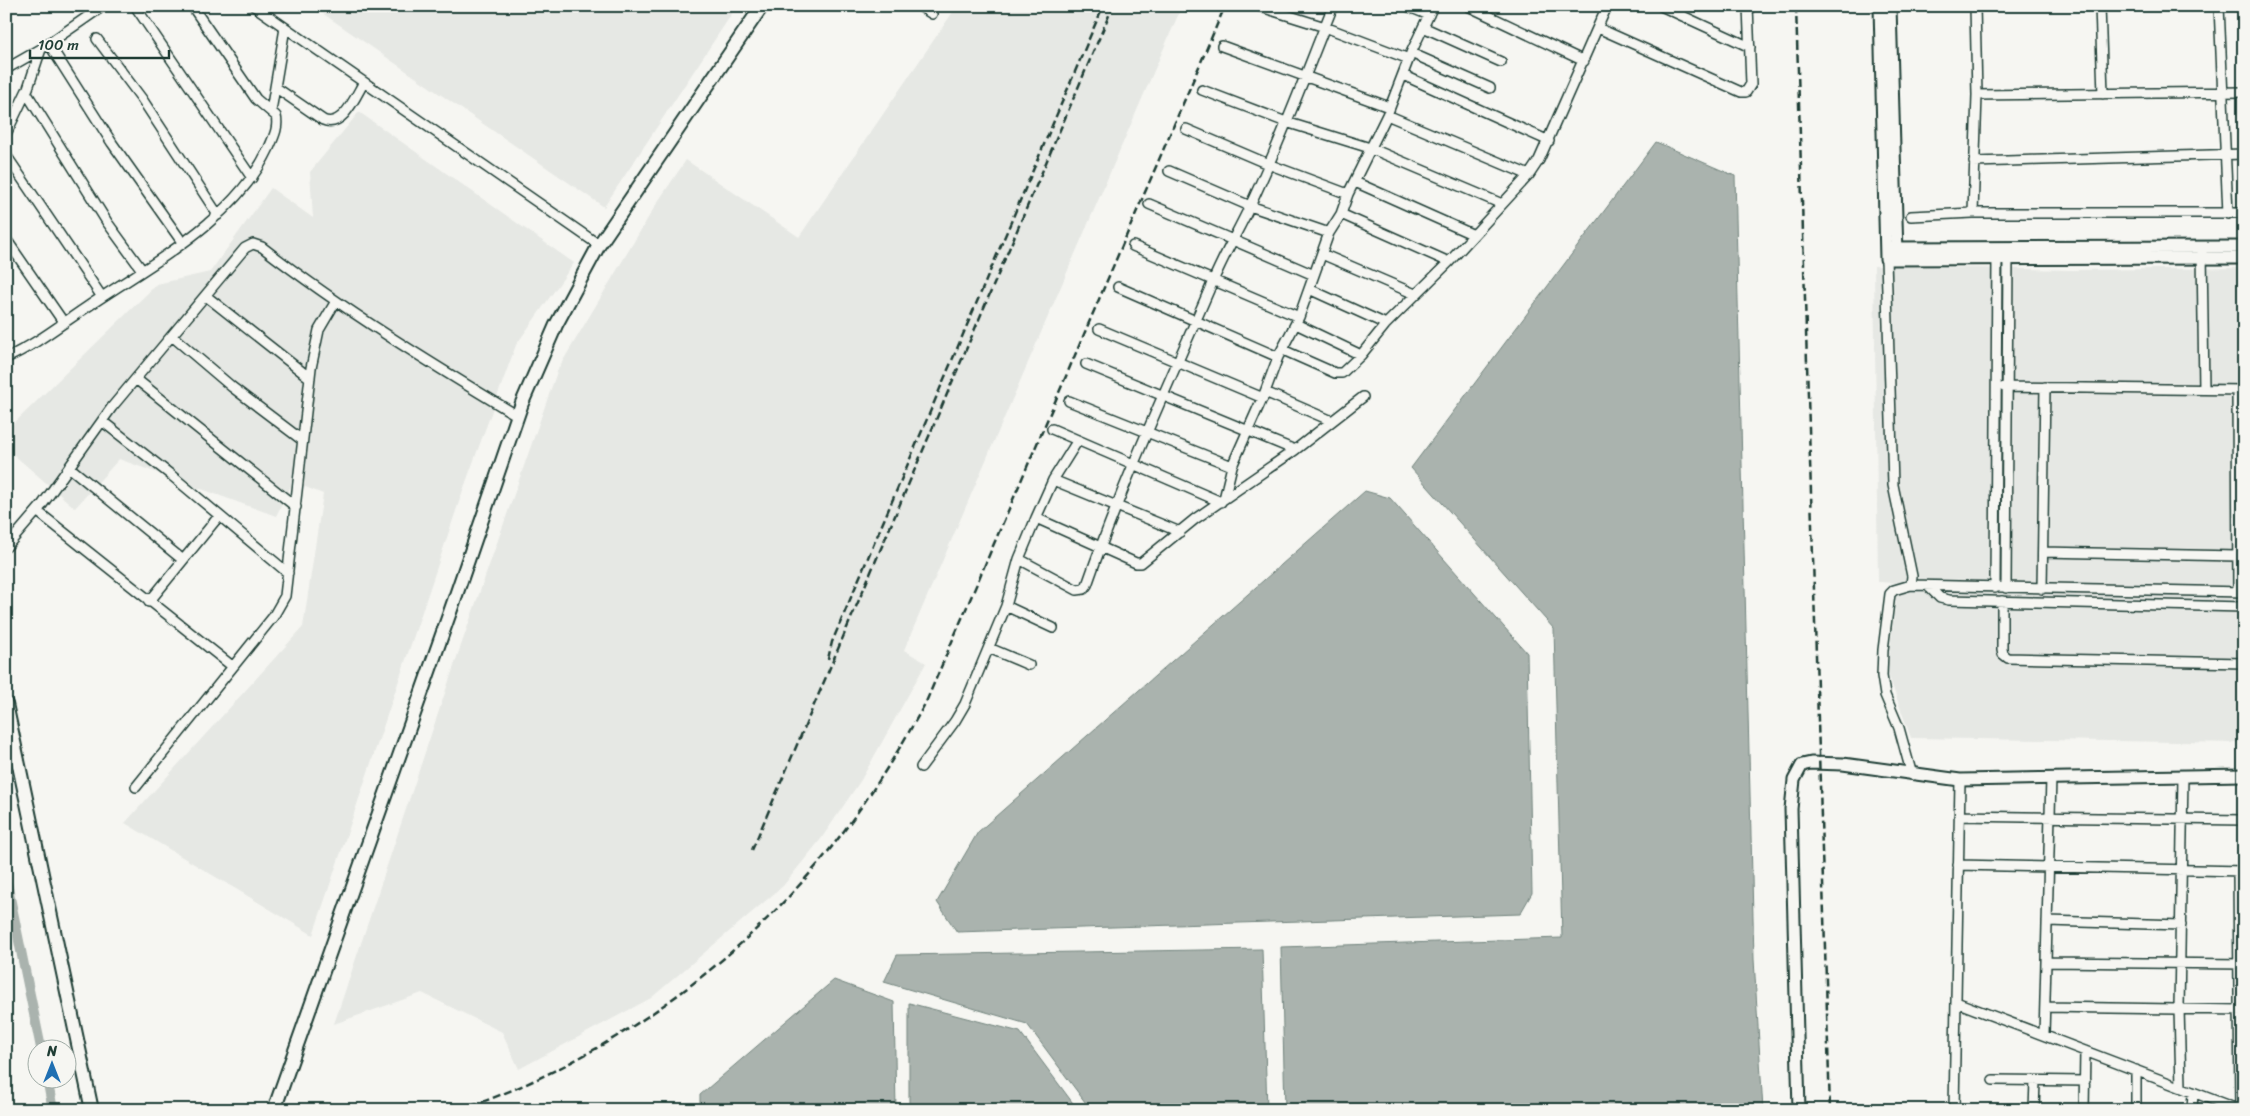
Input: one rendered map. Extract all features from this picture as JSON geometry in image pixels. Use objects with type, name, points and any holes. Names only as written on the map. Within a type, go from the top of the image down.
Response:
[{"type":"main road","points":[[274,1110],[518,416],[556,325],[599,245],[762,6]]},
{"type":"main road","points":[[6,704],[92,1110]]},
{"type":"street","points":[[6,69],[45,47],[103,6]]},
{"type":"street","points":[[135,6],[252,178]]},
{"type":"street","points":[[6,358],[25,349],[64,323],[218,215],[252,178],[263,161],[276,132],[278,122],[276,116],[256,100],[192,6]]},
{"type":"street","points":[[254,6],[599,245]]},
{"type":"street","points":[[919,6],[932,14]]},
{"type":"street","points":[[1258,6],[1410,56],[1490,88]]},
{"type":"street","points":[[1019,558],[1081,590],[1087,585],[1148,431],[1197,321],[1213,280],[1250,206],[1333,6]]},
{"type":"street","points":[[1223,501],[1232,466],[1264,395],[1280,353],[1298,320],[1329,233],[1341,214],[1348,194],[1388,111],[1410,56],[1431,11],[1406,6]]},
{"type":"street","points":[[1468,6],[1584,61]]},
{"type":"street","points":[[1118,287],[1197,321],[1280,353],[1339,373],[1345,371],[1361,355],[1386,324],[1449,262],[1529,175],[1549,141],[1607,6]]},
{"type":"street","points":[[1660,6],[1750,47]]},
{"type":"street","points":[[1598,28],[1741,92],[1746,92],[1751,84],[1748,6]]},
{"type":"street","points":[[1880,6],[1891,253]]},
{"type":"street","points":[[1890,6],[1893,485],[1911,565],[1911,586]]},
{"type":"street","points":[[1973,213],[1977,96],[1975,6]]},
{"type":"street","points":[[2100,6],[2103,94]]},
{"type":"street","points":[[2219,6],[2228,214]]},
{"type":"street","points":[[1423,27],[1501,62]]},
{"type":"street","points":[[271,111],[285,28]]},
{"type":"street","points":[[97,39],[142,99],[218,215]]},
{"type":"street","points":[[1222,46],[1388,111],[1529,175]]},
{"type":"street","points":[[6,134],[45,47]]},
{"type":"street","points":[[45,47],[182,242]]},
{"type":"street","points":[[1403,75],[1549,141]]},
{"type":"street","points":[[275,87],[324,120],[332,122],[340,118],[364,82]]},
{"type":"street","points":[[1202,90],[1286,122],[1370,148],[1502,204]]},
{"type":"street","points":[[26,92],[106,222],[142,270]]},
{"type":"street","points":[[1977,96],[2244,92]]},
{"type":"street","points":[[1186,129],[1268,164],[1348,194]]},
{"type":"street","points":[[1974,162],[2244,154]]},
{"type":"street","points":[[6,155],[102,297]]},
{"type":"street","points":[[1169,171],[1250,206],[1329,233]]},
{"type":"street","points":[[1355,182],[1474,235]]},
{"type":"street","points":[[1149,204],[1314,275]]},
{"type":"street","points":[[1911,216],[1973,213],[2244,214]]},
{"type":"street","points":[[1341,214],[1449,262]]},
{"type":"street","points":[[6,239],[64,323]]},
{"type":"street","points":[[6,548],[37,511],[102,422],[136,380],[245,248],[253,244],[262,247],[336,301],[445,372],[518,416]]},
{"type":"street","points":[[1133,246],[1213,280],[1298,320],[1361,355]]},
{"type":"street","points":[[2202,253],[2244,247]]},
{"type":"street","points":[[1891,253],[2202,253],[2244,258]]},
{"type":"street","points":[[2202,253],[2204,389]]},
{"type":"street","points":[[1322,254],[1415,294]]},
{"type":"street","points":[[1995,588],[1996,386],[2003,254]]},
{"type":"street","points":[[2003,254],[2008,387],[2006,588]]},
{"type":"street","points":[[1309,289],[1386,324]]},
{"type":"street","points":[[206,296],[310,378]]},
{"type":"street","points":[[136,788],[278,609],[285,596],[310,378],[319,330],[336,301]]},
{"type":"street","points":[[1099,329],[1178,362],[1332,421]]},
{"type":"street","points":[[172,336],[232,388],[302,440]]},
{"type":"street","points":[[1086,364],[1295,450]]},
{"type":"street","points":[[136,380],[296,507]]},
{"type":"street","points":[[1912,775],[1899,728],[1885,695],[1882,676],[1890,594],[1894,590],[1911,586],[1928,586],[2241,592],[2238,556],[2240,390],[1996,386]]},
{"type":"street","points":[[2042,589],[2045,387]]},
{"type":"street","points":[[1036,518],[1136,563],[1141,563],[1180,532],[1295,450],[1363,396]]},
{"type":"street","points":[[1069,401],[1232,466]]},
{"type":"street","points":[[102,422],[171,475],[288,573]]},
{"type":"street","points":[[1052,429],[1223,501]]},
{"type":"street","points":[[921,767],[961,712],[1006,606],[1019,558],[1036,518],[1053,480],[1078,440]]},
{"type":"street","points":[[69,467],[183,560]]},
{"type":"street","points":[[1053,480],[1180,532]]},
{"type":"street","points":[[37,511],[149,602],[232,666]]},
{"type":"street","points":[[149,602],[218,516]]},
{"type":"street","points":[[2042,552],[2238,556]]},
{"type":"street","points":[[1928,586],[1940,598],[1949,600],[2244,607]]},
{"type":"street","points":[[2002,601],[2002,649],[2003,654],[2008,658],[2244,663]]},
{"type":"street","points":[[1006,606],[1053,628]]},
{"type":"street","points":[[989,648],[1029,665]]},
{"type":"street","points":[[1799,1110],[1791,809],[1794,780],[1802,765],[1812,762],[1843,764],[1912,775],[1960,780],[2244,775]]},
{"type":"street","points":[[2181,1087],[2180,924],[2183,776]]},
{"type":"street","points":[[2044,1036],[2051,778]]},
{"type":"street","points":[[1954,1110],[1960,780]]},
{"type":"street","points":[[1959,816],[2244,820]]},
{"type":"street","points":[[1956,1002],[2240,1110],[2241,871],[1958,865]]},
{"type":"street","points":[[2047,921],[2180,924]]},
{"type":"street","points":[[2046,962],[2241,964]]},
{"type":"street","points":[[2045,1007],[2241,1009]]},
{"type":"street","points":[[2084,1110],[2086,1051]]},
{"type":"street","points":[[2136,1070],[2136,1110]]},
{"type":"street","points":[[1993,1080],[2085,1081]]},
{"type":"street","points":[[2034,1110],[2035,1080]]},
{"type":"street","points":[[2192,1110],[2193,1092]]},
{"type":"shaded area","points":[[312,6],[737,6],[604,207]]},
{"type":"shaded area","points":[[957,6],[1182,6],[904,650],[926,663],[861,780],[821,839],[783,886],[651,998],[519,1069],[502,1032],[422,993],[334,1024],[458,654],[558,369],[657,203],[686,160],[799,237]]},
{"type":"shaded area","points":[[359,112],[574,263],[516,345],[462,493],[313,935],[125,823],[303,627],[323,494],[293,482],[276,516],[119,459],[75,508],[6,448],[6,431],[157,284],[210,272],[271,188],[313,218],[310,172]]},
{"type":"shaded area","points":[[1656,142],[1735,176],[1754,959],[1763,1110],[1285,1110],[1281,947],[1562,938],[1554,629],[1411,468]]},
{"type":"shaded area","points":[[1874,266],[2071,270],[2244,268],[2244,743],[1911,738],[1887,671],[1898,583],[1878,582]]},
{"type":"shaded area","points":[[1365,491],[1390,498],[1527,653],[1532,893],[1520,914],[957,932],[937,902],[978,832]]},
{"type":"shaded area","points":[[1262,949],[1267,1110],[1091,1110],[1027,1024],[884,982],[897,955]]},
{"type":"shaded area","points":[[834,980],[894,1002],[896,1110],[700,1110],[700,1095]]},
{"type":"shaded area","points":[[909,1003],[1020,1032],[1078,1110],[909,1110]]},
{"type":"waterway","points":[[6,878],[39,1038]]},
{"type":"waterway","points":[[49,1088],[53,1110]]},
{"type":"railway","points":[[828,659],[832,642],[1103,6]]},
{"type":"railway","points":[[752,850],[1113,6]]},
{"type":"railway","points":[[459,1110],[508,1092],[602,1045],[646,1017],[689,986],[730,953],[804,880],[870,794],[926,702],[1225,6]]},
{"type":"railway","points":[[1796,6],[1830,1110]]}]
